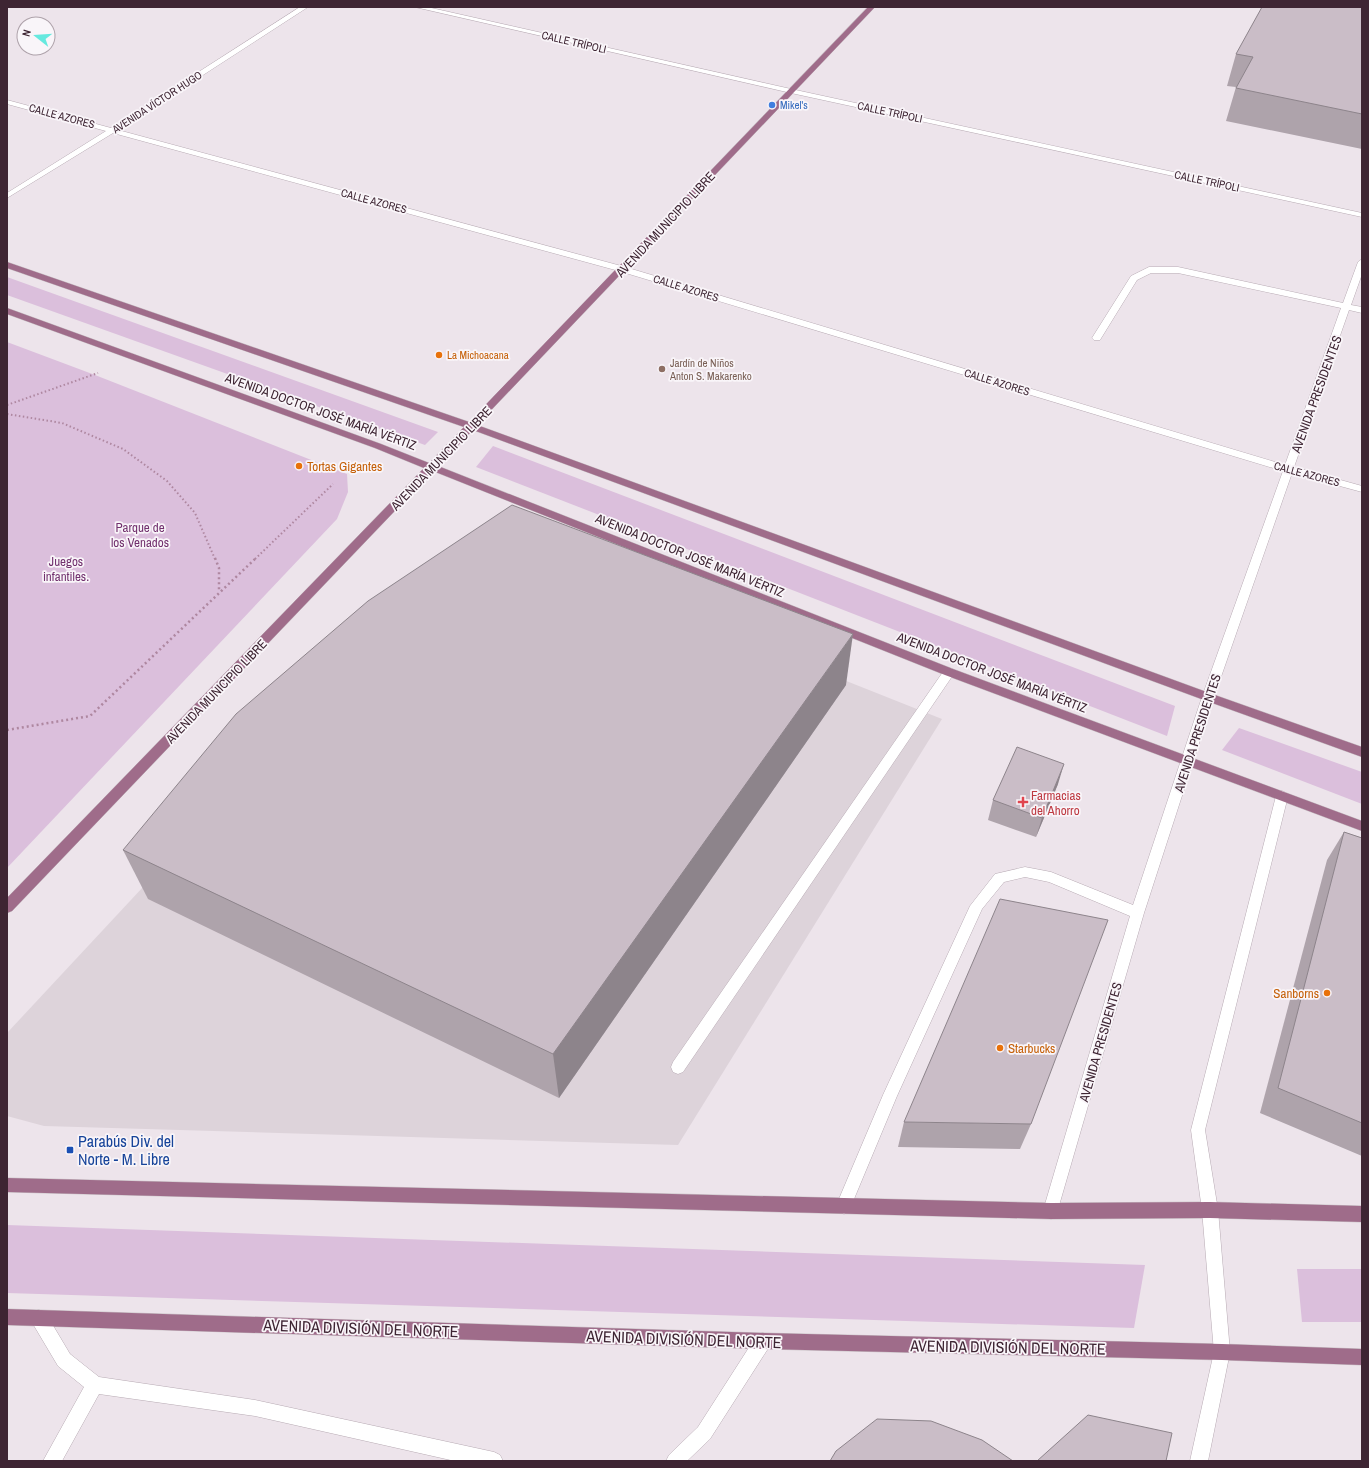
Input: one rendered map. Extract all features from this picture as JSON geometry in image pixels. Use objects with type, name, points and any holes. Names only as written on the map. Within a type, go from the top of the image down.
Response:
[{"type":"main road","name":"AVENIDA MUNICIPIO LIBRE","points":[[7,907],[432,467],[872,7]]},
{"type":"main road","points":[[7,264],[471,426],[1208,698],[1362,752]]},
{"type":"main road","name":"AVENIDA DOCTOR JOSÉ MARÍA VÉRTIZ","points":[[7,312],[432,467],[949,672],[1362,826]]},
{"type":"main road","points":[[7,1185],[1051,1211],[1210,1210],[1362,1214]]},
{"type":"main road","name":"AVENIDA DIVISIÓN DEL NORTE","points":[[7,1317],[763,1341],[1222,1352],[1362,1357]]},
{"type":"street","name":"AVENIDA VÍCTOR HUGO","points":[[7,196],[306,7]]},
{"type":"street","name":"CALLE TRÍPOLI","points":[[418,7],[792,91],[1362,214]]},
{"type":"street","name":"CALLE AZORES","points":[[7,102],[622,269],[1288,469],[1362,489]]},
{"type":"street","name":"AVENIDA PRESIDENTES","points":[[1051,1211],[1137,913],[1208,698],[1288,469],[1348,307],[1362,262]]},
{"type":"street","points":[[1097,338],[1134,278],[1149,270],[1178,270],[1362,310]]},
{"type":"street","points":[[678,1068],[949,672]]},
{"type":"street","points":[[1199,1461],[1222,1352],[1210,1210],[1198,1130],[1282,796]]},
{"type":"street","points":[[844,1206],[890,1095],[977,906],[1000,878],[1025,872],[1051,877],[1137,913]]},
{"type":"street","points":[[39,1318],[64,1360],[95,1385],[255,1408],[494,1461]]},
{"type":"street","points":[[675,1461],[704,1433],[763,1341]]},
{"type":"street","points":[[52,1461],[95,1385]]},
{"type":"path","points":[[7,405],[95,375],[127,355]]},
{"type":"path","points":[[7,414],[62,423],[123,449],[168,481],[195,513],[219,568],[219,591]]},
{"type":"path","points":[[7,730],[90,716],[219,591],[333,484]]},
{"type":"shaded area","points":[[473,533],[942,719],[678,1145],[44,1126],[7,1116],[7,1033]]},
{"type":"green space","points":[[7,277],[438,432],[425,445],[7,295]]},
{"type":"green space","name":"Parque de los Venados","points":[[7,342],[347,474],[348,492],[337,519],[7,868]]},
{"type":"green space","points":[[493,446],[1175,706],[1167,736],[476,467]]},
{"type":"green space","points":[[1239,728],[1362,772],[1362,804],[1222,750]]},
{"type":"green space","points":[[7,1225],[1145,1265],[1134,1328],[7,1293]]},
{"type":"green space","points":[[1297,1269],[1362,1269],[1362,1322],[1302,1322]]},
{"type":"building","points":[[1262,7],[1362,7],[1362,114],[1236,88],[1253,57],[1236,54]]},
{"type":"building","points":[[512,505],[853,634],[553,1054],[123,850],[236,714],[368,601]]},
{"type":"building","name":"Farmacias del Ahorro","points":[[1017,747],[1064,764],[1042,818],[993,800]]},
{"type":"building","name":"Sanborns","points":[[1344,832],[1362,838],[1362,1123],[1278,1088]]},
{"type":"building","name":"Starbucks","points":[[1000,899],[1108,920],[1031,1124],[904,1122]]},
{"type":"building","points":[[1088,1415],[1172,1433],[1166,1461],[1037,1461]]},
{"type":"building","points":[[877,1419],[931,1421],[982,1440],[1013,1461],[830,1461],[836,1451]]},
{"type":"place","name":"Mikel's","points":[[772,105]]},
{"type":"place","name":"La Michoacana","points":[[439,355]]},
{"type":"place","name":"Jardín de Niños Anton S. Makarenko","points":[[662,369]]},
{"type":"place","name":"Tortas Gigantes","points":[[299,466]]},
{"type":"place","name":"Farmacias del Ahorro","points":[[1023,802]]},
{"type":"place","name":"Sanborns","points":[[1327,993]]},
{"type":"place","name":"Starbucks","points":[[1000,1048]]},
{"type":"place","name":"Parabús Div. del Norte - M. Libre","points":[[70,1150]]},
{"type":"park label","name":"Juegos infantiles.","points":[[66,568]]}]
